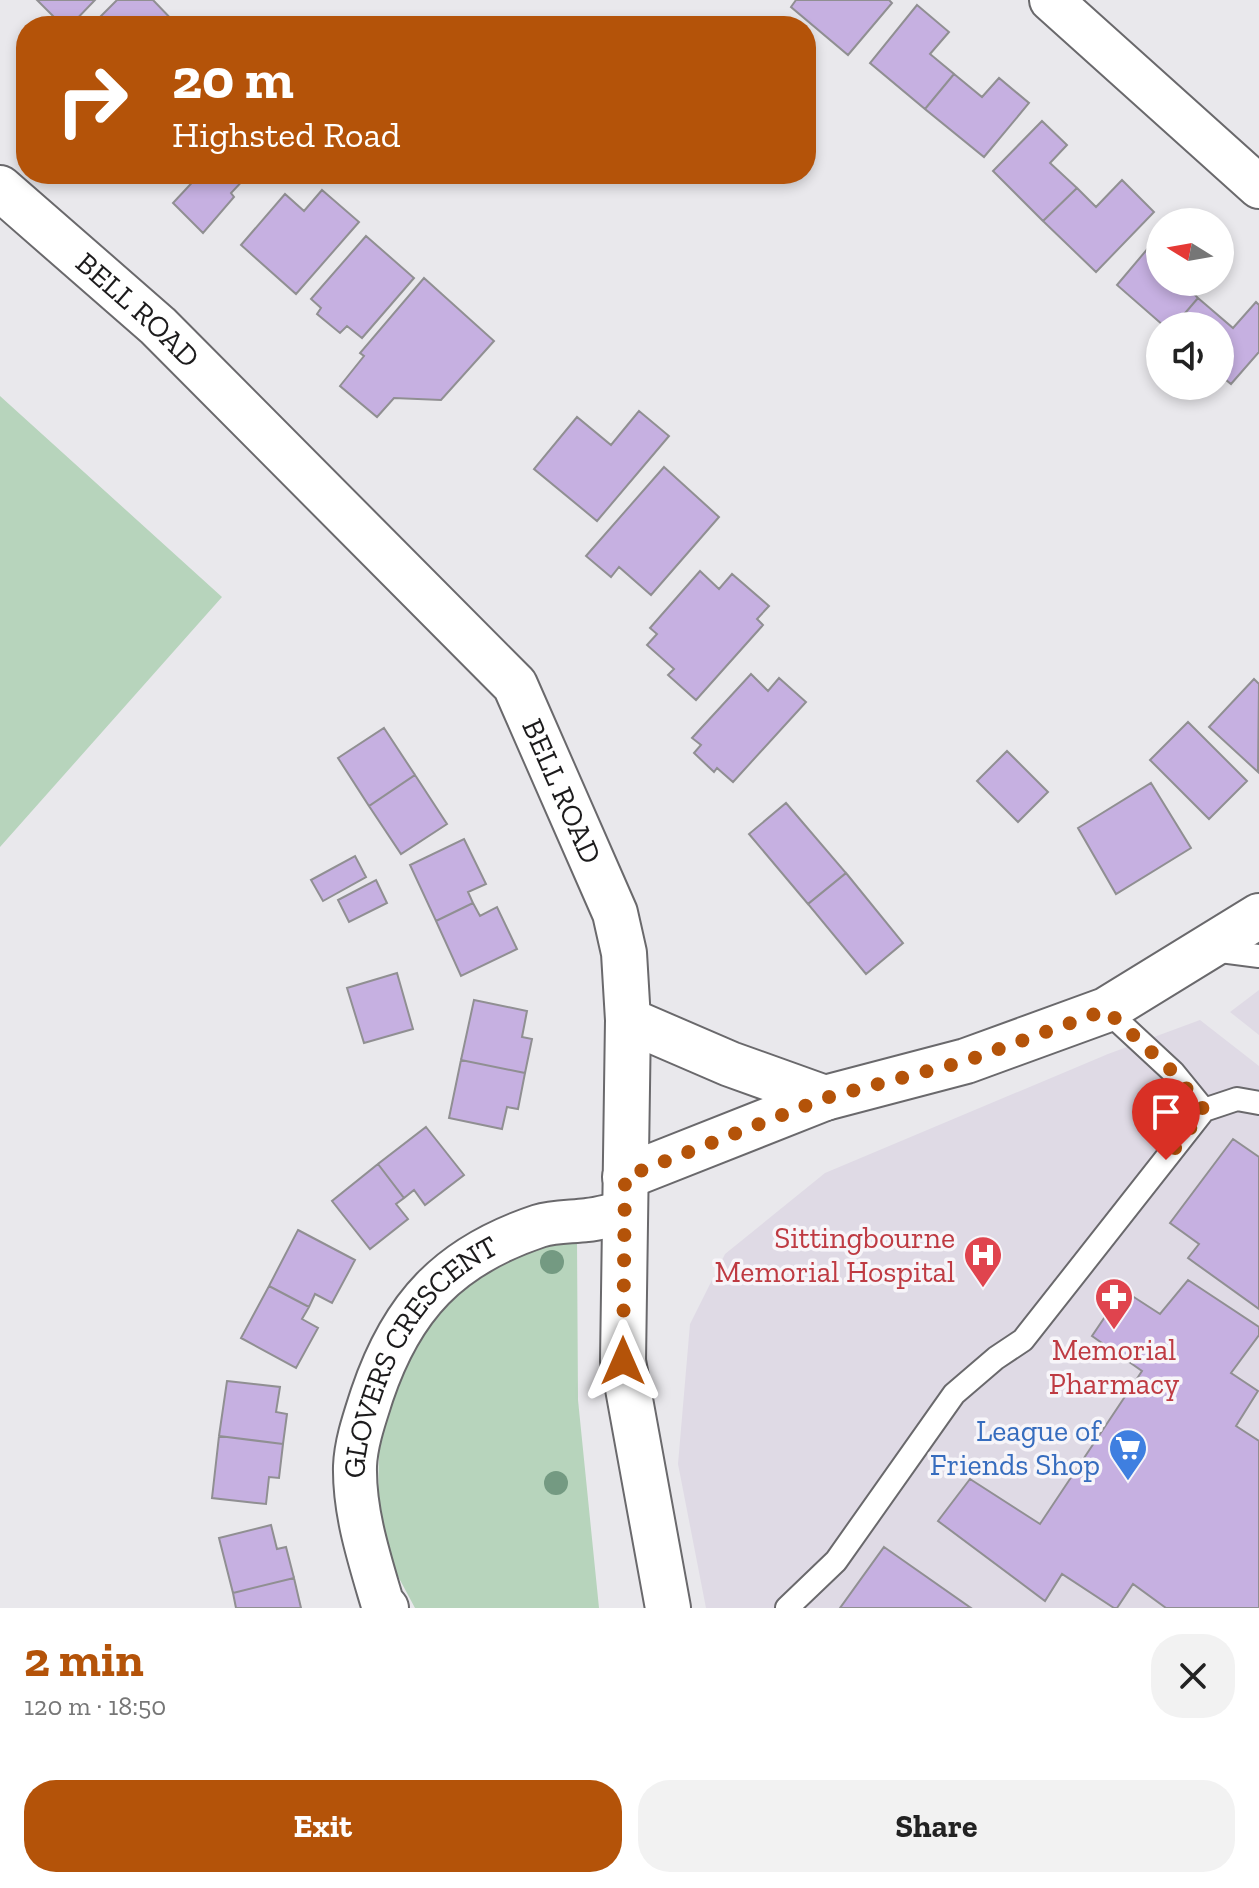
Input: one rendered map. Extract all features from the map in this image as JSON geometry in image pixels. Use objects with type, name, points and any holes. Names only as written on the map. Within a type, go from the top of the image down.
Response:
[{"type":"street","points":[[1051,0],[1259,187]]},
{"type":"street","name":"BELL ROAD","points":[[0,188],[158,326],[515,685],[615,913],[624,953],[628,1020],[623,1361],[668,1608]]},
{"type":"street","points":[[624,1195],[825,1098],[966,1061],[1106,1010],[1259,916]]},
{"type":"street","points":[[628,1020],[730,1064],[825,1098]]},
{"type":"street","name":"GLOVERS CRESCENT","points":[[387,1608],[382,1602],[357,1505],[355,1464],[364,1419],[381,1366],[404,1322],[439,1279],[488,1248],[542,1225],[592,1220],[624,1195]]},
{"type":"lane","points":[[1204,949],[1259,956]]},
{"type":"lane","points":[[1106,1010],[1173,1072],[1204,1110]]},
{"type":"lane","points":[[787,1608],[836,1561],[954,1394],[996,1358],[1023,1340],[1204,1110],[1237,1099],[1259,1103]]},
{"type":"shaded area","points":[[1259,990],[1259,1035],[1230,1012]]},
{"type":"shaded area","name":"Sittingbourne Memorial Hospital","points":[[1200,1020],[1259,1066],[1259,1608],[706,1608],[678,1464],[690,1324],[725,1254],[825,1173],[1108,1054]]},
{"type":"green space","points":[[0,396],[222,597],[0,847]]},
{"type":"green space","points":[[577,1241],[578,1400],[599,1608],[415,1608],[385,1552],[378,1520],[379,1441],[384,1392],[424,1322],[517,1244]]},
{"type":"building","points":[[37,0],[95,0],[80,16],[53,16]]},
{"type":"building","points":[[117,0],[153,0],[168,16],[101,16]]},
{"type":"building","points":[[796,0],[889,0],[892,3],[848,55],[816,28],[816,16],[802,16],[791,7]]},
{"type":"building","points":[[917,5],[949,32],[930,54],[954,74],[925,109],[870,63]]},
{"type":"building","points":[[954,74],[982,97],[999,78],[1029,103],[984,157],[925,109]]},
{"type":"building","points":[[1042,121],[1067,145],[1050,163],[1077,188],[1043,221],[993,171]]},
{"type":"building","points":[[1122,180],[1150,208],[1146,208],[1146,220],[1096,272],[1043,221],[1077,188],[1096,207]]},
{"type":"building","points":[[191,184],[240,184],[231,193],[234,197],[203,233],[173,203]]},
{"type":"building","points":[[322,190],[359,222],[296,294],[241,245],[285,194],[304,211]]},
{"type":"building","points":[[366,236],[414,278],[362,338],[347,326],[340,333],[317,314],[321,308],[311,299]]},
{"type":"building","points":[[1146,251],[1146,296],[1198,298],[1186,312],[1148,312],[1117,285]]},
{"type":"building","points":[[424,278],[494,341],[441,400],[394,398],[377,417],[340,386],[364,356],[360,353]]},
{"type":"building","points":[[1198,298],[1214,312],[1186,312]]},
{"type":"building","points":[[1256,302],[1259,305],[1259,352],[1234,381],[1234,327]]},
{"type":"building","points":[[639,411],[669,436],[597,521],[534,469],[577,417],[611,445]]},
{"type":"building","points":[[664,467],[719,517],[651,595],[619,567],[611,577],[586,556]]},
{"type":"building","points":[[700,571],[719,589],[732,574],[769,606],[757,619],[763,625],[696,700],[668,675],[674,669],[647,645],[657,634],[650,628]]},
{"type":"building","points":[[751,674],[768,691],[779,678],[806,702],[733,782],[717,768],[714,772],[694,753],[701,745],[692,738]]},
{"type":"building","points":[[1254,679],[1259,684],[1258,772],[1209,727]]},
{"type":"building","points":[[1188,722],[1247,781],[1209,819],[1150,760]]},
{"type":"building","points":[[384,728],[415,775],[369,806],[338,758]]},
{"type":"building","points":[[1007,751],[1048,792],[1018,822],[977,781]]},
{"type":"building","points":[[415,775],[447,824],[401,854],[369,806]]},
{"type":"building","points":[[1151,783],[1191,848],[1116,894],[1078,828]]},
{"type":"building","points":[[786,803],[846,873],[808,904],[749,834]]},
{"type":"building","points":[[464,839],[486,884],[468,892],[473,903],[436,921],[410,865]]},
{"type":"building","points":[[355,856],[366,877],[323,901],[311,880]]},
{"type":"building","points":[[846,873],[903,943],[866,974],[808,904]]},
{"type":"building","points":[[376,880],[387,903],[349,922],[338,900]]},
{"type":"building","points":[[473,903],[480,916],[497,907],[517,949],[461,976],[436,921]]},
{"type":"building","points":[[397,973],[413,1029],[364,1043],[347,988]]},
{"type":"building","points":[[474,1000],[527,1011],[522,1037],[532,1039],[525,1073],[461,1060]]},
{"type":"building","points":[[461,1060],[525,1073],[518,1109],[507,1107],[502,1129],[449,1118]]},
{"type":"building","points":[[426,1127],[464,1175],[425,1205],[414,1190],[404,1198],[378,1164]]},
{"type":"building","points":[[1233,1139],[1259,1157],[1259,1309],[1188,1258],[1199,1244],[1170,1223]]},
{"type":"building","points":[[378,1164],[404,1198],[396,1204],[408,1219],[370,1249],[332,1201]]},
{"type":"building","points":[[298,1230],[355,1260],[332,1303],[315,1294],[309,1307],[269,1286]]},
{"type":"building","points":[[1188,1280],[1259,1327],[1259,1335],[1231,1373],[1258,1391],[1236,1426],[1259,1441],[1259,1608],[1166,1608],[1133,1584],[1114,1608],[1062,1574],[1045,1601],[938,1521],[970,1479],[1040,1524],[1142,1371],[1092,1336],[1123,1290],[1160,1314]]},
{"type":"building","points":[[269,1286],[309,1307],[302,1319],[318,1328],[296,1368],[241,1338]]},
{"type":"building","points":[[227,1381],[280,1387],[276,1412],[287,1414],[283,1444],[219,1436]]},
{"type":"building","points":[[219,1436],[283,1444],[279,1478],[269,1477],[266,1504],[212,1498]]},
{"type":"building","points":[[271,1525],[277,1549],[286,1547],[294,1578],[233,1593],[219,1538]]},
{"type":"building","points":[[884,1547],[971,1608],[840,1608]]},
{"type":"building","points":[[294,1578],[301,1608],[236,1608],[233,1593]]},
{"type":"place","name":"Sittingbourne Memorial Hospital","points":[[983,1289]]},
{"type":"place","name":"Memorial Pharmacy","points":[[1114,1331]]},
{"type":"place","name":"League of Friends Shop","points":[[1128,1482]]},
{"type":"route","points":[[623,1361],[625,1177],[825,1098],[966,1061],[1106,1010],[1173,1072],[1204,1110],[1166,1160]]}]
